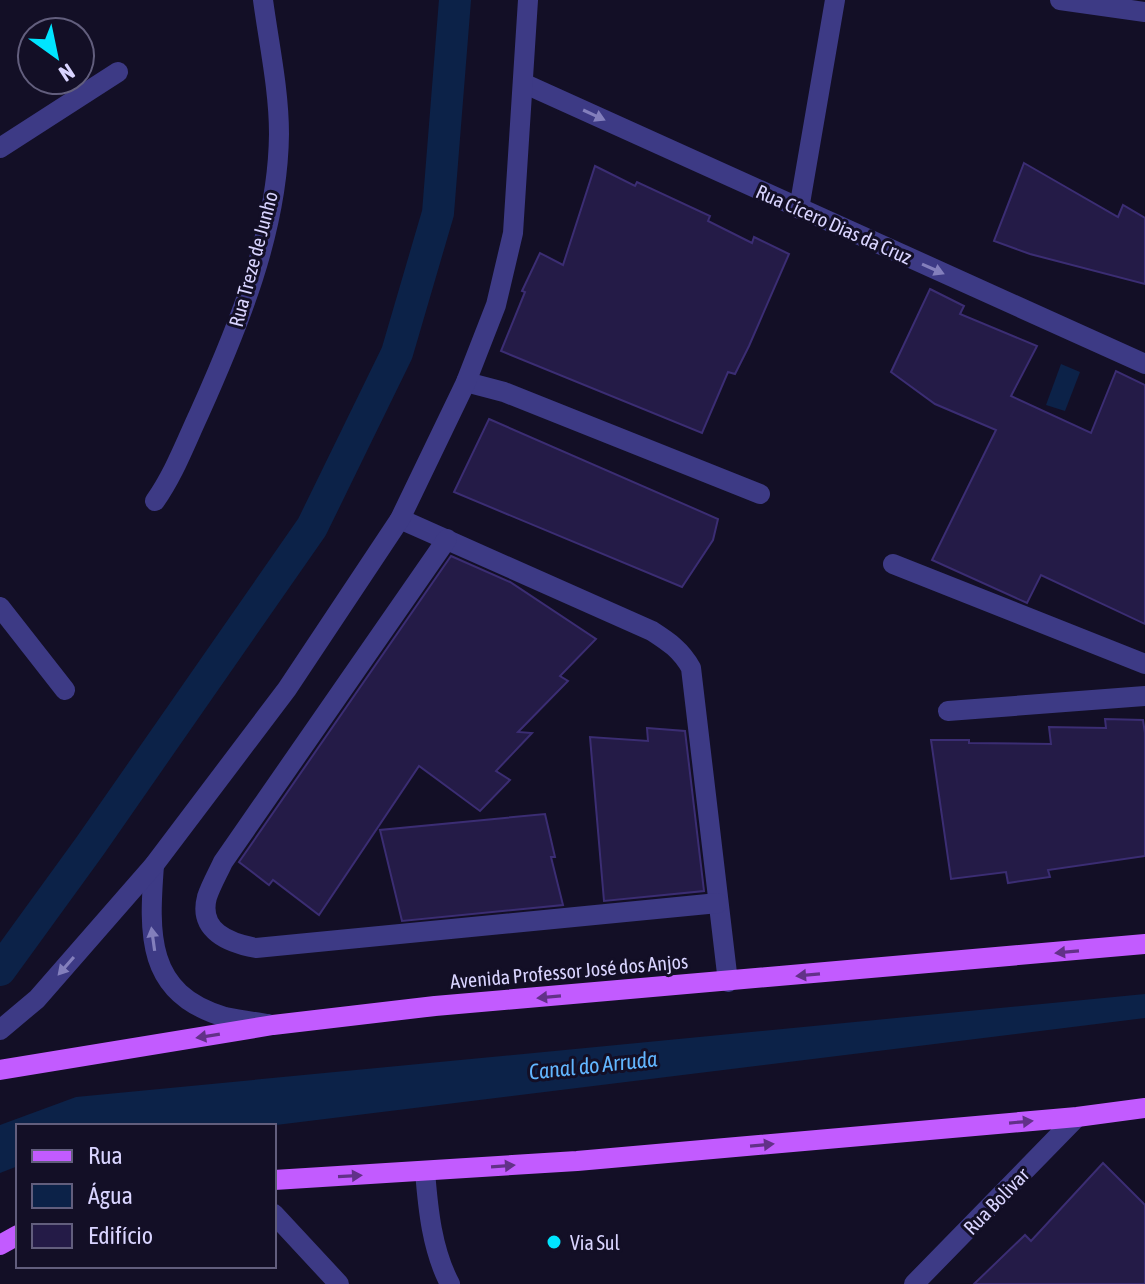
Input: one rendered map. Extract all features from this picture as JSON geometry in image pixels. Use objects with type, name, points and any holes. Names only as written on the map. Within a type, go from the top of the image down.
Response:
[{"type":"main road","name":"Avenida Professor José dos Anjos","points":[[0,1070],[273,1025],[435,1006],[1145,944]]},
{"type":"main road","points":[[276,1180],[577,1161],[1077,1117],[1145,1108]]},
{"type":"street","name":"Rua Treze de Junho","points":[[155,501],[167,484],[219,369],[246,300],[269,218],[279,131],[263,0]]},
{"type":"street","points":[[0,1030],[37,999],[154,865],[287,689],[400,519],[466,382],[496,305],[513,233],[528,0]]},
{"type":"street","points":[[799,209],[835,0]]},
{"type":"street","points":[[1060,0],[1145,12]]},
{"type":"street","points":[[0,148],[118,72]]},
{"type":"street","name":"Rua Cícero Dias da Cruz","points":[[523,83],[1145,364]]},
{"type":"street","points":[[466,382],[504,392],[760,494]]},
{"type":"street","points":[[400,519],[652,631],[673,644],[684,656],[691,668],[728,982]]},
{"type":"street","points":[[447,539],[223,862],[206,899],[208,918],[216,934],[233,944],[256,948],[718,903]]},
{"type":"street","points":[[893,564],[1145,664]]},
{"type":"street","points":[[0,607],[65,690]]},
{"type":"street","points":[[948,711],[1145,696]]},
{"type":"street","points":[[154,865],[150,919],[154,950],[164,976],[179,994],[197,1004],[224,1016],[273,1025]]},
{"type":"street","name":"Rua Bolivar","points":[[914,1284],[1077,1117]]},
{"type":"street","points":[[425,1171],[428,1211],[450,1284]]},
{"type":"street","points":[[276,1216],[339,1284]]},
{"type":"water","points":[[1061,364],[1080,372],[1065,411],[1046,405]]},
{"type":"water","name":"Canal do Arruda","points":[[1145,994],[1145,1018],[276,1125],[16,1124],[16,1167],[0,1173],[0,1125],[76,1097]]},
{"type":"building","points":[[1024,163],[1118,217],[1123,205],[1145,218],[1145,284],[1030,254],[994,241]]},
{"type":"building","points":[[595,166],[710,216],[708,221],[752,243],[754,237],[789,254],[749,346],[735,374],[728,372],[702,433],[501,351],[525,292],[522,291],[540,253],[563,265]]},
{"type":"building","points":[[930,289],[964,306],[960,314],[1037,346],[1011,396],[1091,433],[1116,371],[1145,385],[1145,624],[1041,575],[1027,603],[932,560],[996,430],[935,404],[891,372]]},
{"type":"building","points":[[489,419],[718,519],[713,540],[682,587],[454,492]]},
{"type":"building","points":[[451,556],[510,582],[596,639],[560,676],[568,681],[518,732],[532,733],[496,771],[510,780],[480,811],[419,766],[319,915],[273,880],[269,885],[239,862]]},
{"type":"building","points":[[1105,719],[1143,720],[1145,856],[1048,870],[1050,877],[1008,883],[1006,872],[951,879],[931,740],[1051,744],[1049,727],[1106,728]]},
{"type":"building","points":[[647,728],[685,731],[704,891],[604,901],[590,737],[648,741]]},
{"type":"building","points":[[545,814],[555,857],[551,857],[563,905],[402,921],[380,830]]},
{"type":"building","points":[[1103,1163],[1145,1205],[1145,1284],[974,1284],[1025,1235],[1031,1241]]},
{"type":"waterway","points":[[0,970],[312,527],[397,353],[438,213],[455,0]]},
{"type":"place","name":"Via Sul","points":[[554,1242]]}]
